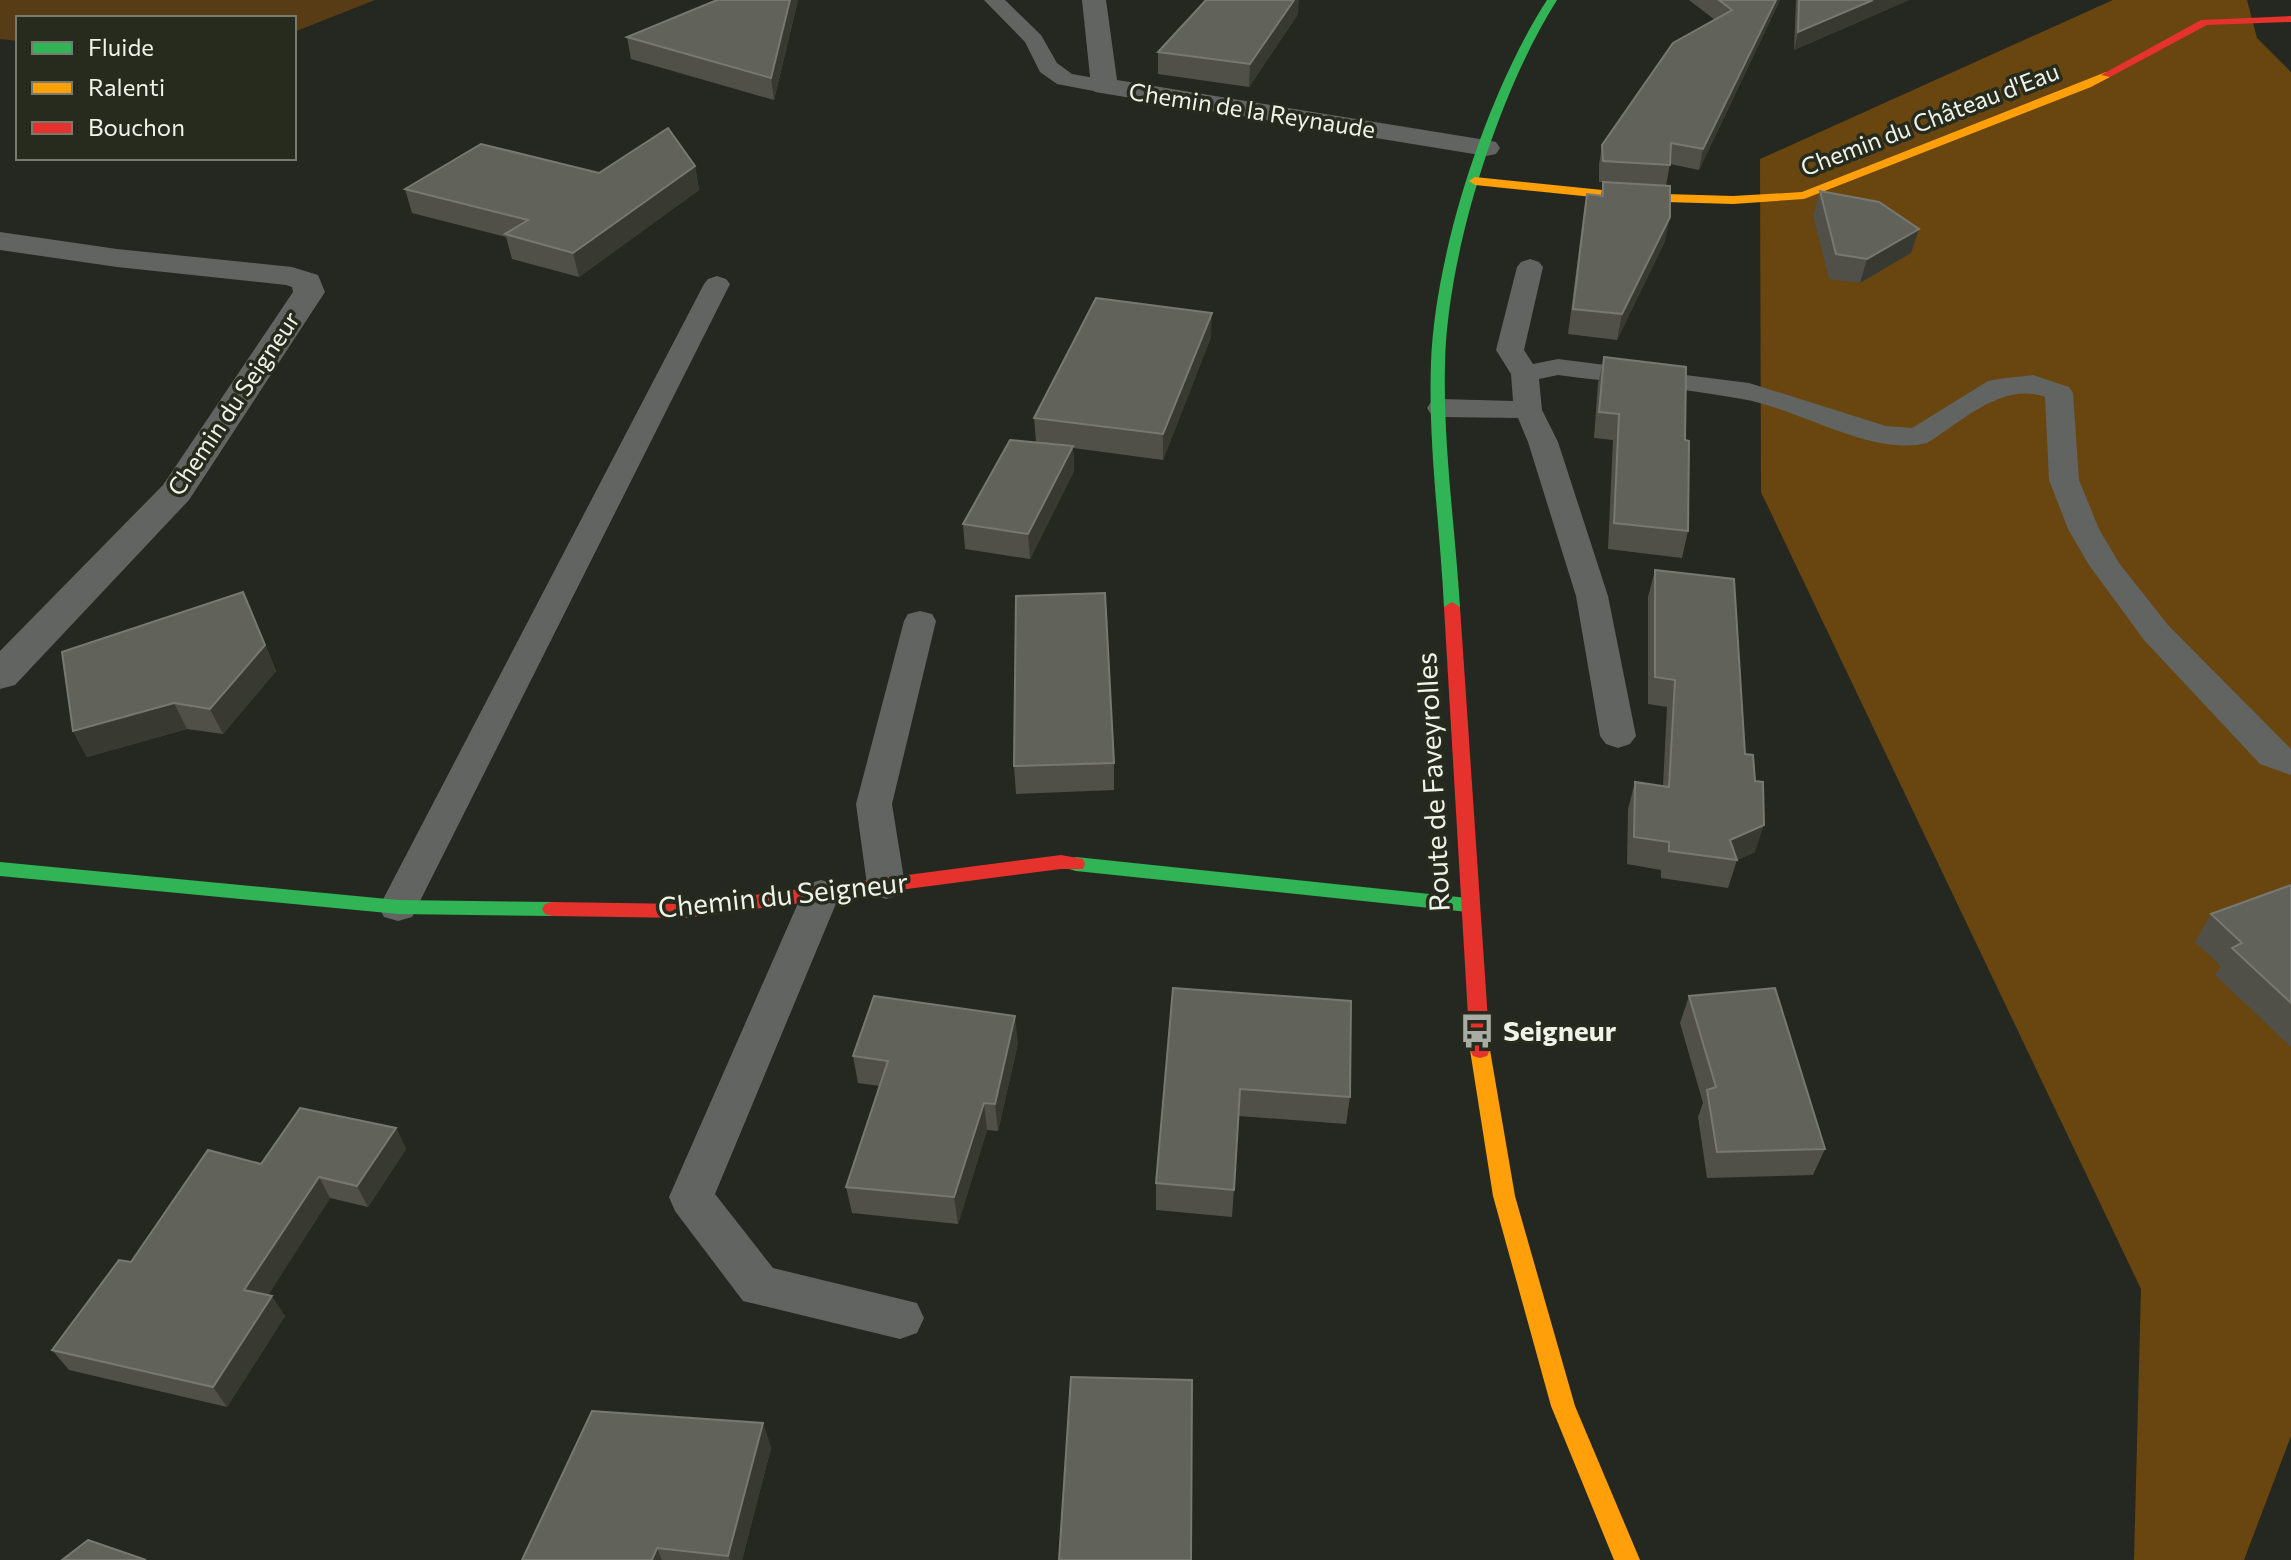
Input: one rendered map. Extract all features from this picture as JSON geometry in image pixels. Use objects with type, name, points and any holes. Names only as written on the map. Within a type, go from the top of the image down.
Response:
[{"type":"street","name":"Chemin de la Reynaude","points":[[1094,0],[1104,86],[1486,148]]},
{"type":"street","name":"Route de Faveyrolles","points":[[1552,0],[1519,47],[1475,181],[1445,297],[1438,361],[1477,1031],[1504,1196],[1563,1406],[1627,1560]]},
{"type":"street","name":"Chemin du Château d'Eau","points":[[1475,181],[1632,197],[1733,200],[1804,195],[2087,85],[2205,22],[2291,19]]},
{"type":"street","name":"Chemin du Seigneur","points":[[0,241],[117,258],[292,276],[307,282],[309,292],[176,492],[0,675]]},
{"type":"street","name":"Chemin du Seigneur","points":[[0,869],[398,907],[685,911],[1061,862],[1468,905]]},
{"type":"lane","points":[[994,0],[1034,39],[1048,67],[1065,79],[1104,86]]},
{"type":"lane","points":[[1530,267],[1510,350],[1525,374],[1528,410],[1543,442],[1592,596],[1618,736]]},
{"type":"lane","points":[[398,907],[717,284]]},
{"type":"lane","points":[[1525,374],[1558,367],[1749,391],[1883,434],[1917,437],[1998,387],[2033,383],[2059,393],[2066,488],[2092,547],[2142,615],[2273,755],[2291,763]]},
{"type":"lane","points":[[1441,408],[1528,410]]},
{"type":"lane","points":[[886,885],[874,804],[920,621]]},
{"type":"lane","points":[[821,894],[691,1197],[759,1286],[900,1318]]},
{"type":"shaded area","points":[[0,0],[375,0],[296,31],[296,16],[16,16],[16,41],[0,39]]},
{"type":"shaded area","points":[[2113,0],[2247,0],[2257,38],[2291,72],[2291,1436],[2244,1560],[2134,1560],[2141,1289],[1761,492],[1760,159]]},
{"type":"building","points":[[717,0],[790,0],[771,78],[627,37]]},
{"type":"building","points":[[1206,0],[1294,0],[1250,64],[1158,52]]},
{"type":"building","points":[[1719,0],[1776,0],[1703,149],[1671,143],[1670,165],[1603,161],[1602,145],[1673,43],[1732,10]]},
{"type":"building","points":[[1799,0],[1873,0],[1798,32]]},
{"type":"building","points":[[668,128],[695,166],[573,253],[505,234],[528,220],[405,189],[481,144],[599,173]]},
{"type":"building","points":[[1603,182],[1670,186],[1670,217],[1622,314],[1573,309],[1587,194],[1603,196]]},
{"type":"building","points":[[1820,191],[1879,202],[1919,229],[1867,259],[1836,254]]},
{"type":"building","points":[[1096,298],[1212,313],[1163,434],[1034,418]]},
{"type":"building","points":[[1604,357],[1686,367],[1688,531],[1614,523],[1619,414],[1599,412]]},
{"type":"building","points":[[1010,440],[1073,446],[1028,534],[963,524]]},
{"type":"building","points":[[1655,570],[1734,579],[1745,754],[1753,755],[1755,781],[1763,782],[1764,825],[1730,840],[1737,860],[1669,851],[1669,842],[1634,837],[1635,782],[1669,787],[1675,680],[1655,677]]},
{"type":"building","points":[[243,592],[265,645],[210,709],[174,703],[73,731],[62,652]]},
{"type":"building","points":[[1105,593],[1114,763],[1014,766],[1016,596]]},
{"type":"building","points":[[2291,885],[2291,1003],[2232,948],[2242,943],[2211,914]]},
{"type":"building","points":[[1173,988],[1351,1001],[1350,1097],[1240,1089],[1234,1190],[1156,1183]]},
{"type":"building","points":[[1775,988],[1825,1149],[1717,1152],[1707,1090],[1716,1087],[1689,996]]},
{"type":"building","points":[[874,996],[1015,1016],[995,1104],[984,1103],[954,1197],[846,1187],[888,1061],[853,1056]]},
{"type":"building","points":[[300,1108],[396,1128],[357,1186],[319,1177],[244,1290],[272,1296],[213,1387],[52,1350],[119,1260],[131,1262],[208,1150],[261,1164]]},
{"type":"building","points":[[1071,1377],[1192,1380],[1191,1560],[1059,1560]]},
{"type":"building","points":[[592,1411],[763,1423],[728,1556],[657,1548],[652,1560],[522,1560]]},
{"type":"building","points":[[88,1540],[146,1560],[62,1560]]},
{"type":"traffic: fast","points":[[1452,607],[1438,363],[1448,280],[1460,228],[1493,121],[1532,31],[1552,0]]},
{"type":"traffic: fast","points":[[1076,864],[1468,905]]},
{"type":"traffic: fast","points":[[0,869],[398,907],[552,909]]},
{"type":"traffic: slow","points":[[1475,181],[1632,197],[1733,200],[1804,195],[2106,75]]},
{"type":"traffic: slow","points":[[1480,1050],[1504,1196],[1563,1406],[1627,1560]]},
{"type":"traffic: jam","points":[[2106,75],[2205,22],[2291,19]]},
{"type":"traffic: jam","points":[[1452,607],[1480,1050]]},
{"type":"traffic: jam","points":[[552,909],[685,911],[1061,862],[1076,864]]},
{"type":"place","name":"Seigneur","points":[[1477,1031]]}]
